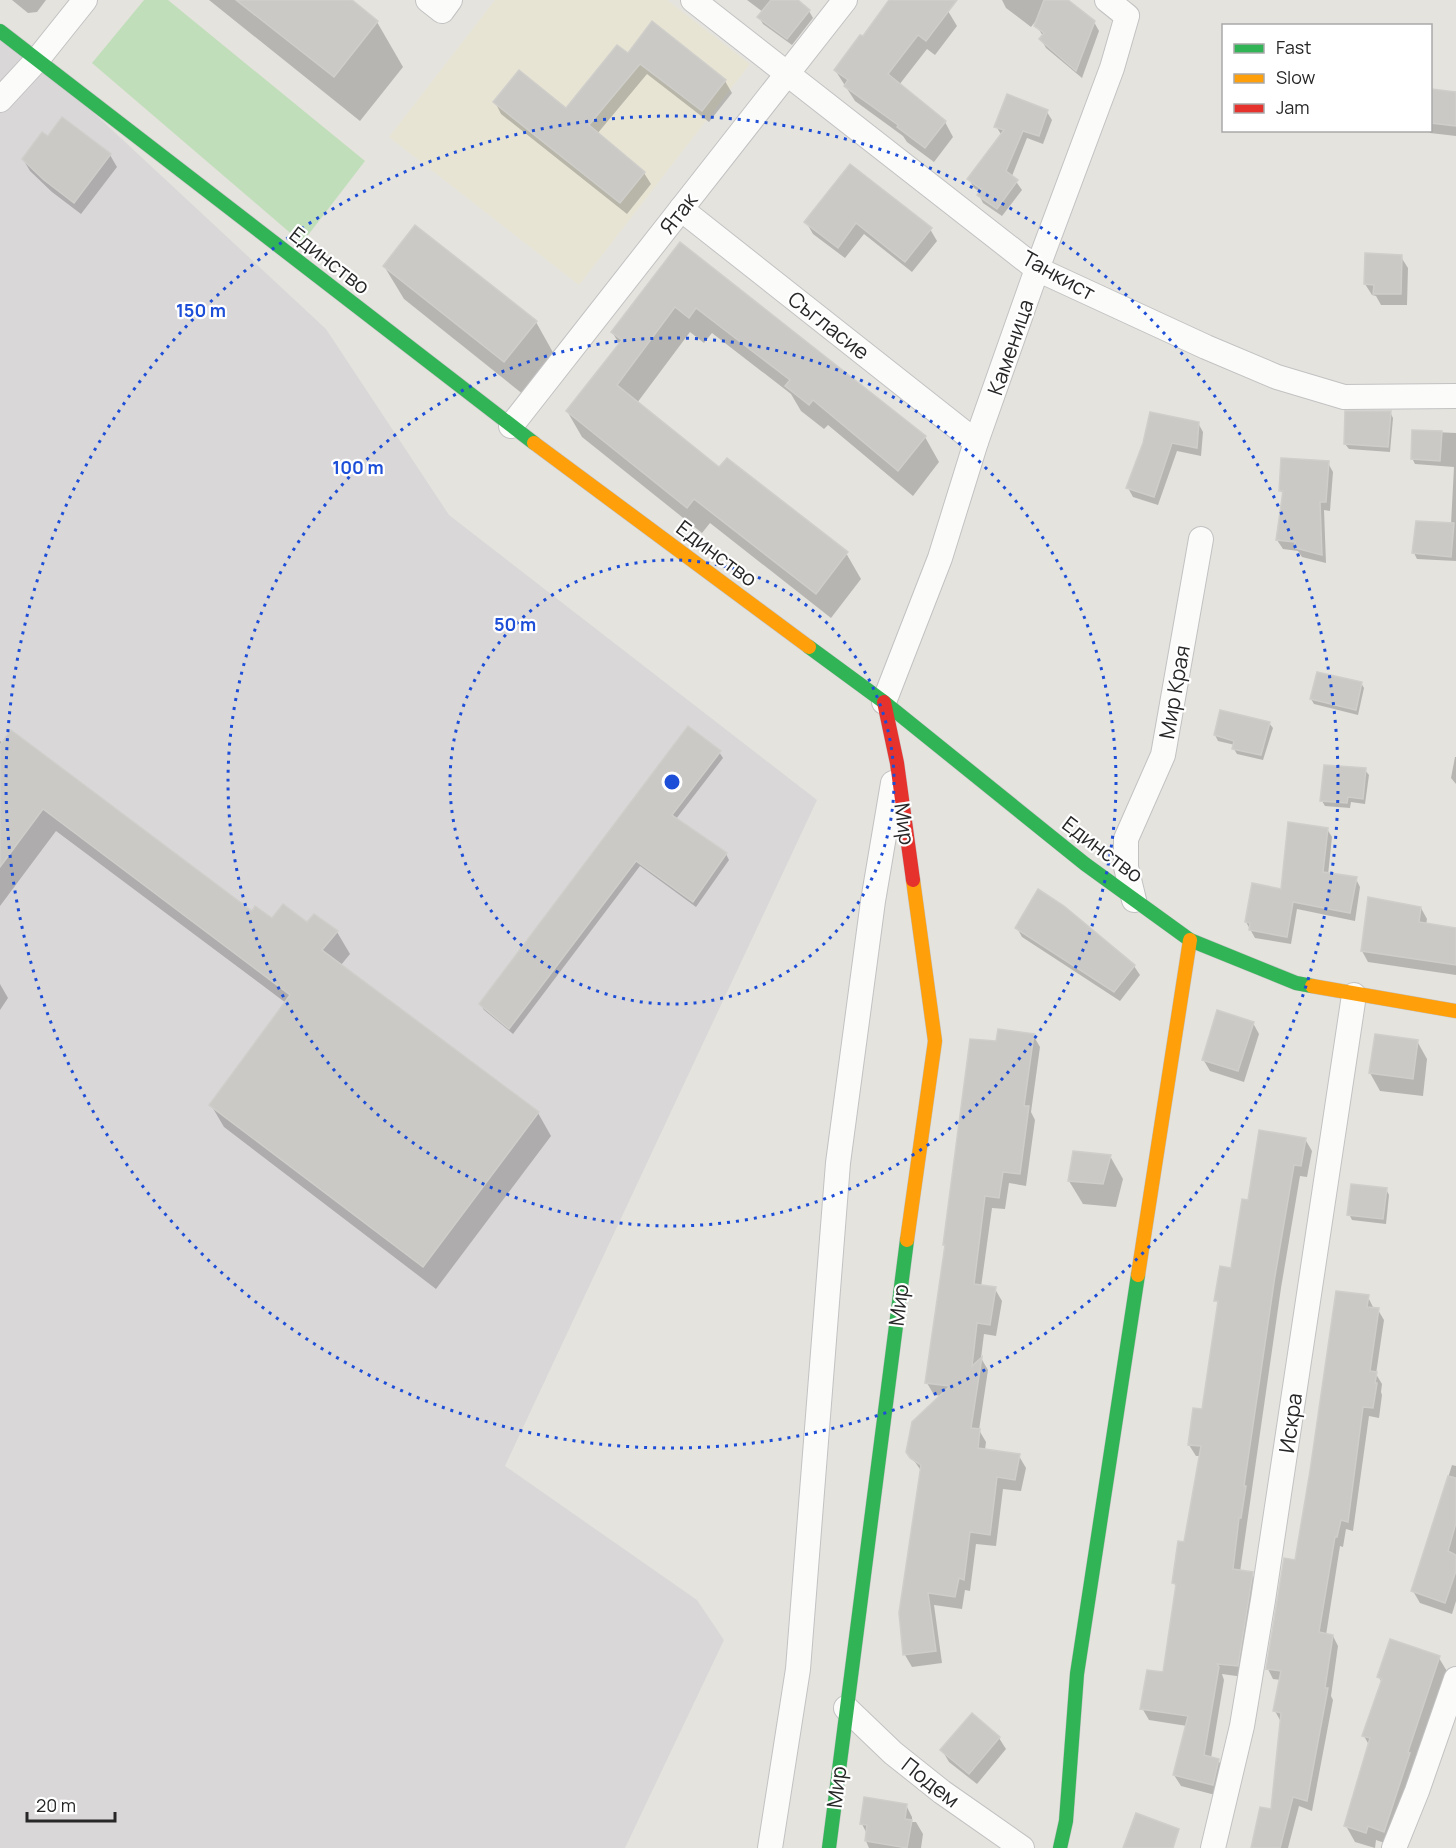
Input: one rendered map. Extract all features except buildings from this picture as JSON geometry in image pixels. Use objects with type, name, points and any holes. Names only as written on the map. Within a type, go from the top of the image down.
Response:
[{"type":"street","points":[[0,100],[37,60],[85,0]]},
{"type":"street","name":"Танкист","points":[[693,0],[1037,268],[1206,347],[1277,377],[1344,397],[1456,396]]},
{"type":"street","name":"Ятак","points":[[511,426],[845,0]]},
{"type":"street","name":"Каменица","points":[[884,702],[940,558],[976,442],[1037,268],[1112,68],[1127,16],[1107,0]]},
{"type":"street","name":"Единство","points":[[0,31],[511,426],[884,702],[1085,864],[1190,940],[1296,983],[1354,995],[1456,1011]]},
{"type":"street","name":"Съгласие","points":[[681,209],[976,442]]},
{"type":"street","name":"Мир Края","points":[[1134,900],[1126,867],[1126,839],[1163,755],[1201,540]]},
{"type":"street","name":"Мир","points":[[829,1848],[918,1155],[935,1041],[897,763],[884,702]]},
{"type":"street","name":"Мир","points":[[770,1848],[798,1669],[838,1163],[873,901],[897,763]]},
{"type":"street","name":"Мир Края","points":[[1085,864],[1108,854],[1126,839]]},
{"type":"street","points":[[1060,1848],[1066,1821],[1077,1674],[1190,940]]},
{"type":"street","name":"Искра","points":[[1213,1848],[1242,1726],[1263,1600],[1354,995]]},
{"type":"street","points":[[1394,1848],[1417,1791],[1456,1679]]},
{"type":"street","name":"Подем","points":[[846,1708],[893,1753],[942,1792],[1022,1848]]},
{"type":"shaded area","points":[[495,0],[667,0],[750,64],[579,285],[389,137]]},
{"type":"shaded area","points":[[0,31],[37,60],[326,329],[449,515],[817,800],[505,1466],[697,1600],[724,1640],[625,1848],[0,1848]]},
{"type":"green space","points":[[144,0],[168,0],[365,161],[302,243],[92,63]]},
{"type":"traffic: fast","points":[[0,31],[534,443]]},
{"type":"traffic: fast","points":[[809,647],[884,702],[1085,864],[1190,940],[1296,983],[1312,986]]},
{"type":"traffic: fast","points":[[829,1848],[907,1240]]},
{"type":"traffic: fast","points":[[1060,1848],[1066,1821],[1077,1674],[1138,1275]]},
{"type":"traffic: slow","points":[[534,443],[809,647]]},
{"type":"traffic: slow","points":[[907,1240],[935,1041],[913,880]]},
{"type":"traffic: slow","points":[[1138,1275],[1190,940]]},
{"type":"traffic: slow","points":[[1312,986],[1456,1011]]},
{"type":"traffic: jam","points":[[884,702],[897,763],[913,880]]}]
